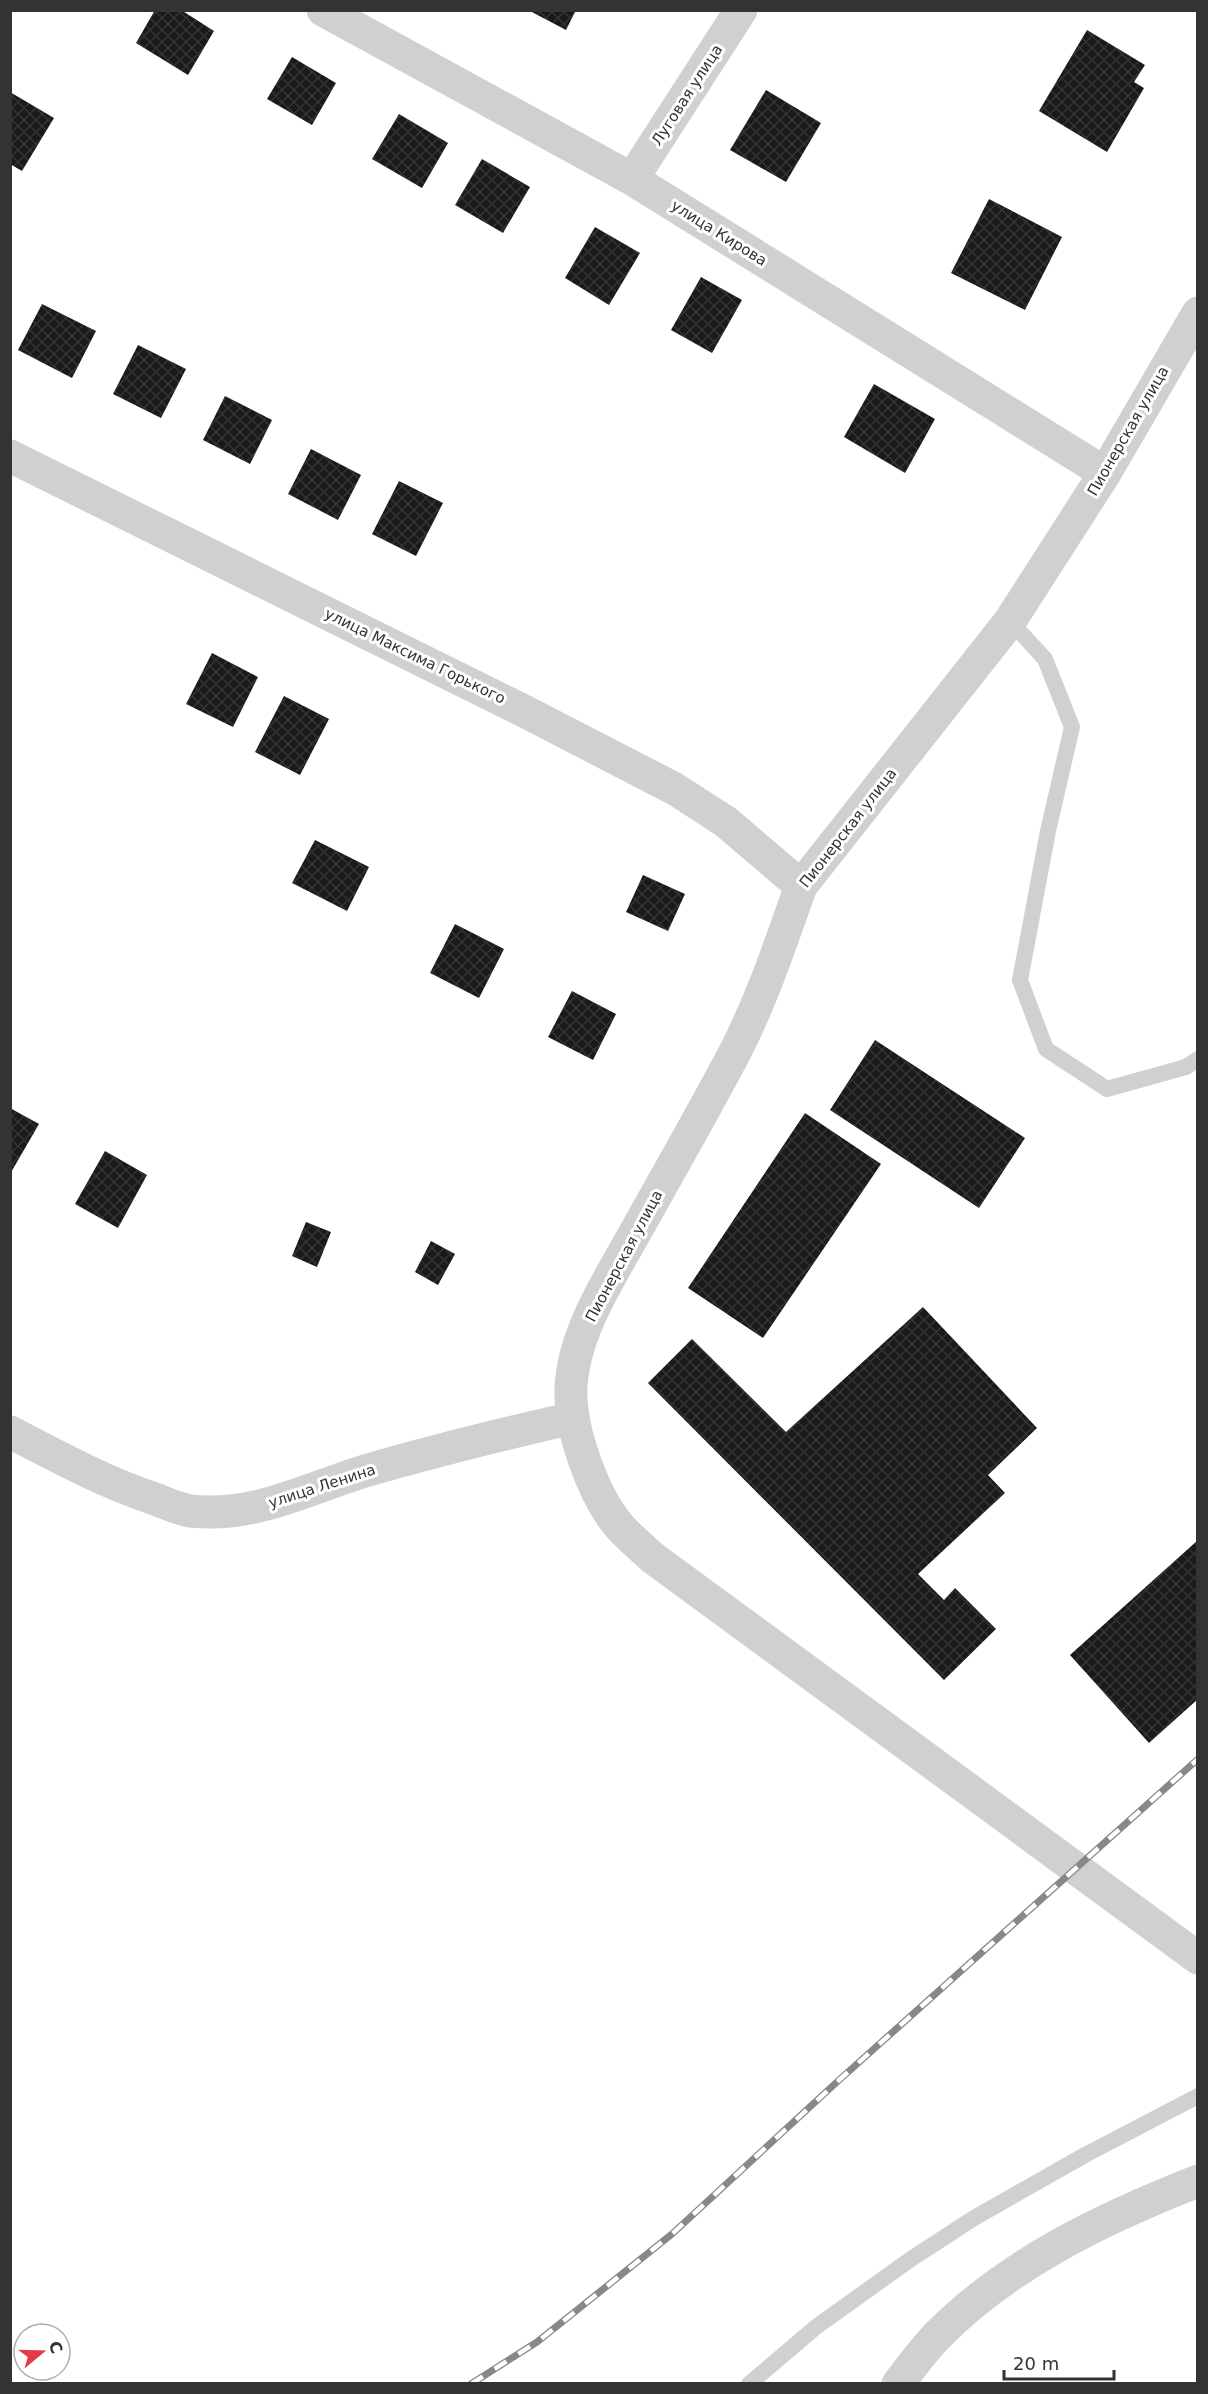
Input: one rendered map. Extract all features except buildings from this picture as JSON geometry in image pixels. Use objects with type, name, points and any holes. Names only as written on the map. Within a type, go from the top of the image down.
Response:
[{"type":"street","name":"улица Кирова","points":[[323,10],[632,179],[1105,473]]},
{"type":"street","name":"Луговая улица","points":[[632,179],[741,10]]},
{"type":"street","name":"Пионерская улица","points":[[1197,313],[1105,473],[1010,621],[801,886],[765,990],[602,1291],[579,1346],[571,1388],[573,1418],[583,1455],[600,1496],[619,1525],[653,1558],[1197,1958]]},
{"type":"street","name":"улица Максима Горького","points":[[10,456],[524,711],[675,789],[726,822],[801,886]]},
{"type":"street","name":"улица Ленина","points":[[10,1432],[83,1470],[141,1494],[188,1511],[227,1512],[273,1504],[363,1472],[462,1444],[573,1418]]},
{"type":"street","points":[[898,2384],[939,2334],[996,2285],[1066,2240],[1148,2201],[1197,2181]]},
{"type":"lane","points":[[1010,621],[1045,659],[1072,727],[1048,831],[1020,980],[1046,1049],[1107,1089],[1185,1067],[1197,1059]]},
{"type":"lane","points":[[749,2384],[816,2327],[974,2218],[1085,2155],[1197,2096]]},
{"type":"railway","points":[[471,2384],[537,2342],[672,2234],[838,2081],[1198,1759]]}]
